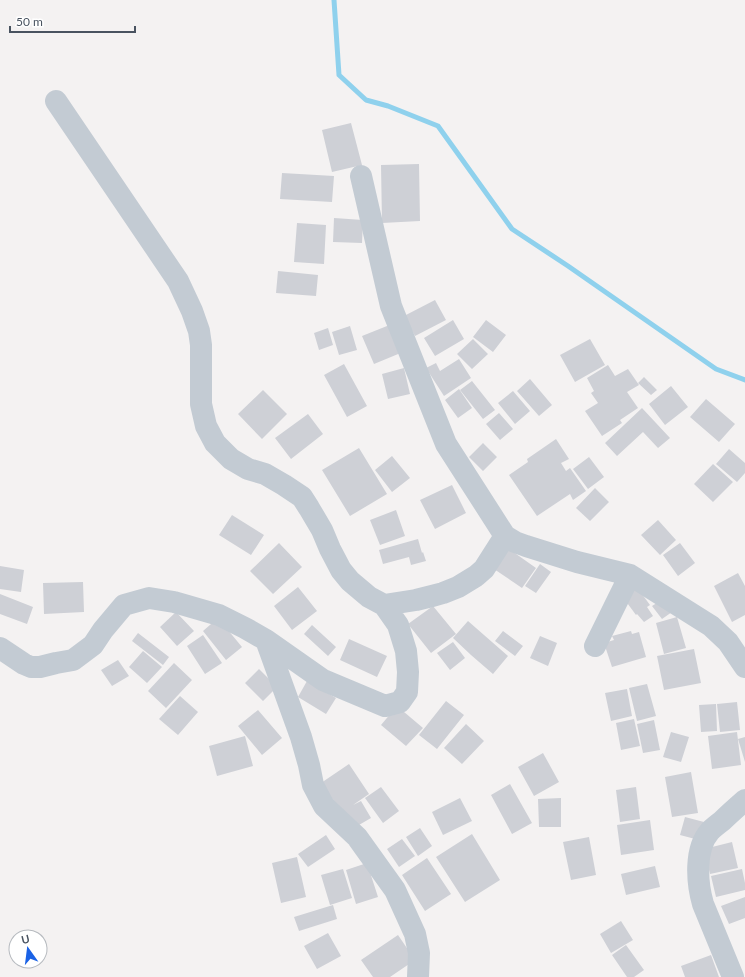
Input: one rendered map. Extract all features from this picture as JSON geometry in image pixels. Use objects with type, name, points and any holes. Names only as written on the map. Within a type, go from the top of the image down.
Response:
[{"type":"street","points":[[0,648],[31,667],[40,667],[73,660],[94,645],[103,630],[124,605],[149,598],[174,602],[219,615],[266,640],[323,680],[385,706],[400,702],[407,692],[408,672],[406,651],[398,625],[384,604],[369,597],[350,581],[341,570],[322,530],[302,497],[265,474],[230,459],[214,443],[206,426],[201,404],[201,345],[199,330],[192,311],[178,281],[56,101]]},
{"type":"street","points":[[361,176],[391,306],[446,444],[505,536],[515,542],[577,562],[630,575],[712,626],[728,642],[745,667]]},
{"type":"street","points":[[384,604],[416,600],[443,593],[458,587],[476,576],[484,568],[505,536]]},
{"type":"street","points":[[595,646],[630,575]]},
{"type":"street","points":[[266,640],[301,737],[310,766],[313,785],[324,806],[357,838],[395,890],[416,934],[419,953],[418,977]]},
{"type":"street","points":[[733,977],[700,894],[699,856],[703,843],[709,832],[745,800]]},
{"type":"building","points":[[351,123],[362,165],[332,172],[322,130]]},
{"type":"building","points":[[419,164],[420,221],[382,223],[381,165]]},
{"type":"building","points":[[282,173],[334,176],[332,202],[280,199]]},
{"type":"building","points":[[334,218],[363,220],[362,243],[333,242]]},
{"type":"building","points":[[297,223],[326,225],[324,264],[294,262]]},
{"type":"building","points":[[278,271],[318,275],[316,296],[276,293]]},
{"type":"building","points":[[435,300],[446,320],[415,336],[404,316]]},
{"type":"building","points":[[453,320],[464,339],[435,356],[424,338]]},
{"type":"building","points":[[486,320],[506,335],[493,352],[473,337]]},
{"type":"building","points":[[392,324],[403,352],[374,364],[362,336]]},
{"type":"building","points":[[350,326],[357,350],[339,355],[332,332]]},
{"type":"building","points":[[328,328],[333,345],[319,350],[314,333]]},
{"type":"building","points":[[473,339],[488,354],[472,369],[457,354]]},
{"type":"building","points":[[590,339],[605,365],[575,382],[560,355]]},
{"type":"building","points":[[459,359],[471,378],[444,396],[426,368],[436,363],[440,371]]},
{"type":"building","points":[[344,364],[367,406],[347,417],[324,375]]},
{"type":"building","points":[[608,365],[615,376],[628,369],[639,385],[627,392],[638,408],[620,420],[622,423],[602,436],[585,411],[598,403],[591,393],[594,391],[587,378]]},
{"type":"building","points":[[404,368],[410,394],[388,399],[382,374]]},
{"type":"building","points":[[644,377],[657,390],[651,395],[638,383]]},
{"type":"building","points":[[530,379],[552,405],[539,416],[517,391]]},
{"type":"building","points":[[472,381],[495,410],[483,419],[460,390]]},
{"type":"building","points":[[671,386],[688,407],[665,425],[649,404]]},
{"type":"building","points":[[459,389],[472,408],[458,418],[445,400]]},
{"type":"building","points":[[263,390],[287,414],[262,439],[238,414]]},
{"type":"building","points":[[513,391],[530,411],[515,424],[498,403]]},
{"type":"building","points":[[706,399],[735,424],[719,442],[690,417]]},
{"type":"building","points":[[642,408],[670,438],[658,448],[643,432],[617,456],[605,443]]},
{"type":"building","points":[[499,413],[513,429],[500,440],[486,424]]},
{"type":"building","points":[[308,414],[323,434],[291,459],[275,438]]},
{"type":"building","points":[[556,439],[569,459],[561,463],[566,471],[570,468],[586,491],[573,500],[570,494],[537,516],[509,475],[528,462],[527,459]]},
{"type":"building","points":[[483,443],[497,457],[483,471],[469,457]]},
{"type":"building","points":[[359,448],[387,494],[350,516],[322,470]]},
{"type":"building","points":[[729,449],[745,463],[745,473],[737,482],[716,464]]},
{"type":"building","points":[[392,456],[410,478],[392,492],[375,470]]},
{"type":"building","points":[[589,457],[604,477],[588,489],[573,469]]},
{"type":"building","points":[[713,464],[733,482],[713,502],[694,484]]},
{"type":"building","points":[[452,485],[466,513],[435,529],[420,500]]},
{"type":"building","points":[[595,488],[609,502],[590,521],[576,508]]},
{"type":"building","points":[[396,510],[405,536],[380,545],[370,520]]},
{"type":"building","points":[[232,515],[264,535],[251,555],[219,535]]},
{"type":"building","points":[[658,520],[676,540],[660,555],[641,535]]},
{"type":"building","points":[[418,539],[426,561],[411,565],[409,557],[383,564],[379,550]]},
{"type":"building","points":[[279,543],[302,567],[273,594],[250,571]]},
{"type":"building","points":[[680,543],[695,563],[678,576],[663,555]]},
{"type":"building","points":[[505,546],[536,568],[522,588],[491,567]]},
{"type":"building","points":[[540,564],[551,572],[536,593],[525,586]]},
{"type":"building","points":[[0,566],[24,570],[21,592],[0,589]]},
{"type":"building","points":[[738,573],[745,586],[745,615],[732,622],[714,586]]},
{"type":"building","points":[[83,582],[84,612],[44,614],[43,583]]},
{"type":"building","points":[[636,586],[650,605],[647,607],[653,616],[644,622],[637,614],[636,615],[622,596]]},
{"type":"building","points":[[298,587],[317,611],[292,630],[274,606]]},
{"type":"building","points":[[0,594],[33,607],[27,624],[0,614]]},
{"type":"building","points":[[663,599],[672,612],[662,619],[652,606]]},
{"type":"building","points":[[433,606],[456,634],[431,653],[408,624]]},
{"type":"building","points":[[176,612],[194,631],[177,646],[160,627]]},
{"type":"building","points":[[677,617],[686,648],[664,654],[656,623]]},
{"type":"building","points":[[218,618],[242,647],[226,660],[203,631]]},
{"type":"building","points":[[468,621],[508,656],[493,674],[453,638]]},
{"type":"building","points":[[312,625],[336,647],[328,656],[304,634]]},
{"type":"building","points":[[503,631],[523,646],[515,656],[495,641]]},
{"type":"building","points":[[631,631],[632,634],[639,632],[646,657],[612,667],[604,643],[614,640],[612,636]]},
{"type":"building","points":[[138,633],[169,657],[163,665],[132,641]]},
{"type":"building","points":[[203,635],[222,663],[205,674],[187,646]]},
{"type":"building","points":[[540,636],[557,643],[548,666],[530,658]]},
{"type":"building","points":[[349,639],[387,656],[377,677],[340,660]]},
{"type":"building","points":[[453,642],[465,658],[450,670],[437,653]]},
{"type":"building","points":[[694,649],[701,683],[664,690],[657,656]]},
{"type":"building","points":[[143,651],[162,667],[147,683],[129,667]]},
{"type":"building","points":[[118,660],[129,676],[112,686],[101,670]]},
{"type":"building","points":[[174,663],[192,680],[166,708],[148,691]]},
{"type":"building","points":[[259,669],[277,687],[263,701],[245,683]]},
{"type":"building","points":[[307,681],[336,698],[326,714],[298,697]]},
{"type":"building","points":[[647,684],[656,716],[637,721],[629,688]]},
{"type":"building","points":[[627,689],[632,716],[611,721],[605,693]]},
{"type":"building","points":[[180,696],[198,712],[178,735],[159,719]]},
{"type":"building","points":[[446,701],[464,715],[437,749],[419,735]]},
{"type":"building","points":[[737,702],[740,730],[720,732],[717,704]]},
{"type":"building","points":[[716,704],[717,731],[701,732],[699,705]]},
{"type":"building","points":[[397,706],[423,728],[406,746],[381,725]]},
{"type":"building","points":[[258,710],[282,738],[262,755],[238,726]]},
{"type":"building","points":[[634,719],[640,746],[621,750],[616,723]]},
{"type":"building","points":[[654,720],[660,750],[643,753],[637,724]]},
{"type":"building","points":[[466,724],[484,741],[462,764],[444,748]]},
{"type":"building","points":[[671,732],[689,737],[681,762],[663,757]]},
{"type":"building","points":[[737,732],[741,765],[712,769],[708,736]]},
{"type":"building","points":[[245,736],[253,766],[217,776],[209,746]]},
{"type":"building","points":[[745,737],[745,762],[738,739]]},
{"type":"building","points":[[543,753],[559,782],[534,796],[518,767]]},
{"type":"building","points":[[349,764],[369,794],[353,805],[361,801],[371,818],[352,829],[321,783]]},
{"type":"building","points":[[691,772],[698,813],[672,817],[665,777]]},
{"type":"building","points":[[510,784],[532,823],[512,834],[491,795]]},
{"type":"building","points":[[381,787],[399,811],[383,823],[365,798]]},
{"type":"building","points":[[636,787],[640,819],[620,822],[616,790]]},
{"type":"building","points":[[460,798],[472,821],[443,835],[432,812]]},
{"type":"building","points":[[561,798],[561,827],[539,827],[538,799]]},
{"type":"building","points":[[685,817],[704,822],[699,840],[680,835]]},
{"type":"building","points":[[650,820],[654,850],[621,855],[617,825]]},
{"type":"building","points":[[420,828],[432,846],[418,856],[406,837]]},
{"type":"building","points":[[472,834],[500,880],[465,902],[436,857]]},
{"type":"building","points":[[326,835],[335,849],[308,867],[298,854]]},
{"type":"building","points":[[589,837],[596,875],[571,880],[563,842]]},
{"type":"building","points":[[402,839],[415,856],[399,867],[387,849]]},
{"type":"building","points":[[732,842],[738,868],[710,874],[704,849]]},
{"type":"building","points":[[297,857],[306,897],[281,903],[272,863]]},
{"type":"building","points":[[427,858],[451,894],[425,911],[402,875]]},
{"type":"building","points":[[367,863],[378,897],[356,904],[346,870]]},
{"type":"building","points":[[655,866],[660,887],[626,895],[621,874]]},
{"type":"building","points":[[343,869],[352,898],[330,905],[321,875]]},
{"type":"building","points":[[742,869],[745,890],[716,897],[711,876]]},
{"type":"building","points":[[745,897],[745,918],[729,924],[721,906]]},
{"type":"building","points":[[333,905],[337,919],[299,931],[294,917]]},
{"type":"building","points":[[621,921],[633,940],[611,953],[600,934]]},
{"type":"building","points":[[328,933],[341,956],[317,969],[304,946]]},
{"type":"building","points":[[398,935],[415,960],[390,977],[373,977],[361,960]]},
{"type":"building","points":[[626,945],[644,970],[634,977],[627,977],[612,955]]},
{"type":"building","points":[[711,955],[719,977],[685,977],[681,966]]},
{"type":"waterway","points":[[334,0],[339,75],[366,100],[388,106],[438,126],[512,229],[716,369],[745,380]]}]
